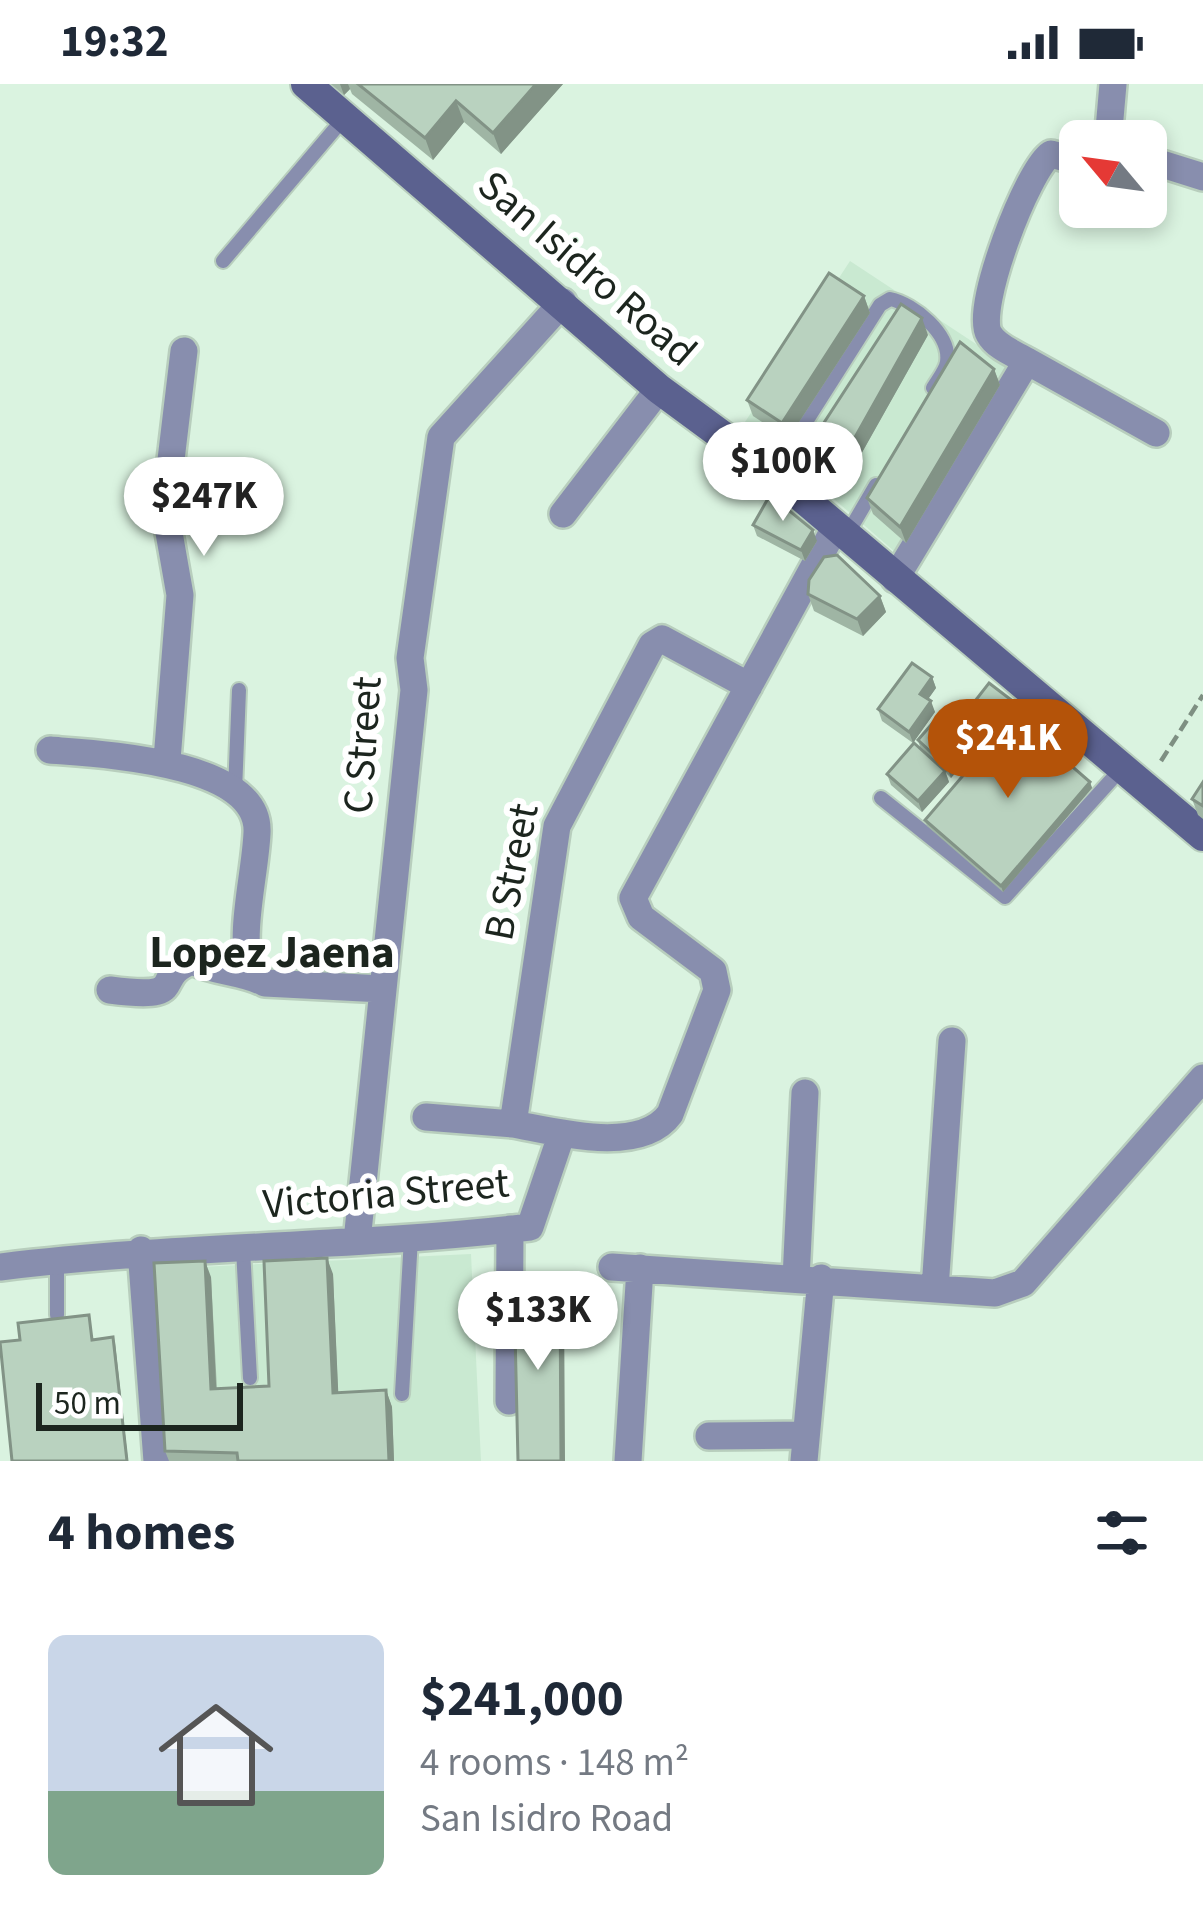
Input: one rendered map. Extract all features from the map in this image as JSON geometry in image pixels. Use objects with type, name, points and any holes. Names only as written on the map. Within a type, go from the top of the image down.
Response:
[{"type":"street","points":[[1110,120],[1113,84]]},
{"type":"street","name":"San Isidro Road","points":[[317,87],[345,117],[659,389],[773,473],[999,677],[1122,768],[1203,836]]},
{"type":"street","points":[[1059,156],[1052,154],[1038,162],[988,297],[988,333],[1027,361],[1156,433]]},
{"type":"street","points":[[1167,166],[1203,177]]},
{"type":"street","name":"C Street","points":[[357,1241],[414,690],[410,658],[441,437],[563,302]]},
{"type":"street","points":[[167,760],[180,595],[165,510],[184,351]]},
{"type":"street","points":[[895,579],[1027,361]]},
{"type":"street","points":[[563,514],[659,389]]},
{"type":"street","name":"Victoria Street","points":[[0,1267],[142,1250],[243,1249],[530,1227],[539,1213],[562,1133],[641,1136],[660,1127],[670,1114],[716,990],[713,970],[641,917],[633,898],[748,686],[840,533]]},
{"type":"street","name":"B Street","points":[[513,1124],[564,805],[652,645],[662,638],[748,686]]},
{"type":"street","points":[[50,750],[167,760],[236,791],[258,821],[250,973]]},
{"type":"street","points":[[110,990],[154,996],[167,991],[183,964],[193,961],[226,974],[250,973],[265,983],[383,989]]},
{"type":"street","points":[[934,1289],[952,1041]]},
{"type":"street","points":[[628,1461],[626,1268],[995,1293],[1023,1282],[1203,1078]]},
{"type":"street","points":[[709,1436],[805,1448],[805,1093]]},
{"type":"street","points":[[426,1117],[562,1133]]},
{"type":"street","points":[[509,1401],[510,1229]]},
{"type":"street","points":[[142,1250],[157,1461]]},
{"type":"lane","points":[[223,261],[345,117]]},
{"type":"lane","points":[[773,473],[880,305],[890,298],[936,328],[944,345],[947,364],[925,402]]},
{"type":"lane","points":[[840,533],[890,460]]},
{"type":"lane","points":[[236,791],[239,690]]},
{"type":"lane","points":[[881,798],[1005,897],[1122,768]]},
{"type":"lane","points":[[402,1394],[411,1238]]},
{"type":"lane","points":[[243,1249],[250,1378]]},
{"type":"lane","points":[[57,1260],[57,1315]]},
{"type":"path","points":[[1157,766],[1203,695]]},
{"type":"shaded area","points":[[850,261],[1017,371],[902,558],[745,422]]},
{"type":"shaded area","points":[[471,1254],[481,1461],[147,1461],[136,1270]]},
{"type":"building","points":[[358,84],[536,84],[493,133],[456,101],[425,138]]},
{"type":"building","points":[[829,273],[864,296],[782,423],[747,400]]},
{"type":"building","points":[[901,304],[922,318],[831,480],[803,455]]},
{"type":"building","points":[[960,342],[994,369],[900,527],[867,498]]},
{"type":"building","points":[[770,495],[813,530],[801,550],[753,525]]},
{"type":"building","points":[[837,555],[880,596],[857,619],[808,594],[809,580],[824,557]]},
{"type":"building","points":[[912,663],[932,677],[920,694],[931,701],[909,732],[878,709]]},
{"type":"building","points":[[989,683],[1010,699],[988,726],[968,710]]},
{"type":"building","points":[[943,711],[973,737],[947,767],[918,740]]},
{"type":"building","points":[[1014,716],[1090,782],[1001,886],[925,820]]},
{"type":"building","points":[[914,743],[945,771],[918,801],[887,774]]},
{"type":"building","points":[[1203,782],[1203,806],[1192,799]]},
{"type":"building","points":[[327,1258],[333,1393],[386,1390],[389,1461],[238,1461],[237,1453],[165,1451],[154,1263],[205,1261],[211,1389],[269,1386],[264,1261]]},
{"type":"building","points":[[560,1287],[561,1461],[518,1461],[514,1288]]},
{"type":"building","points":[[89,1315],[92,1340],[113,1337],[127,1461],[12,1461],[0,1342],[20,1340],[18,1323]]},
{"type":"district","name":"Lopez Jaena","points":[[272,953]]}]
